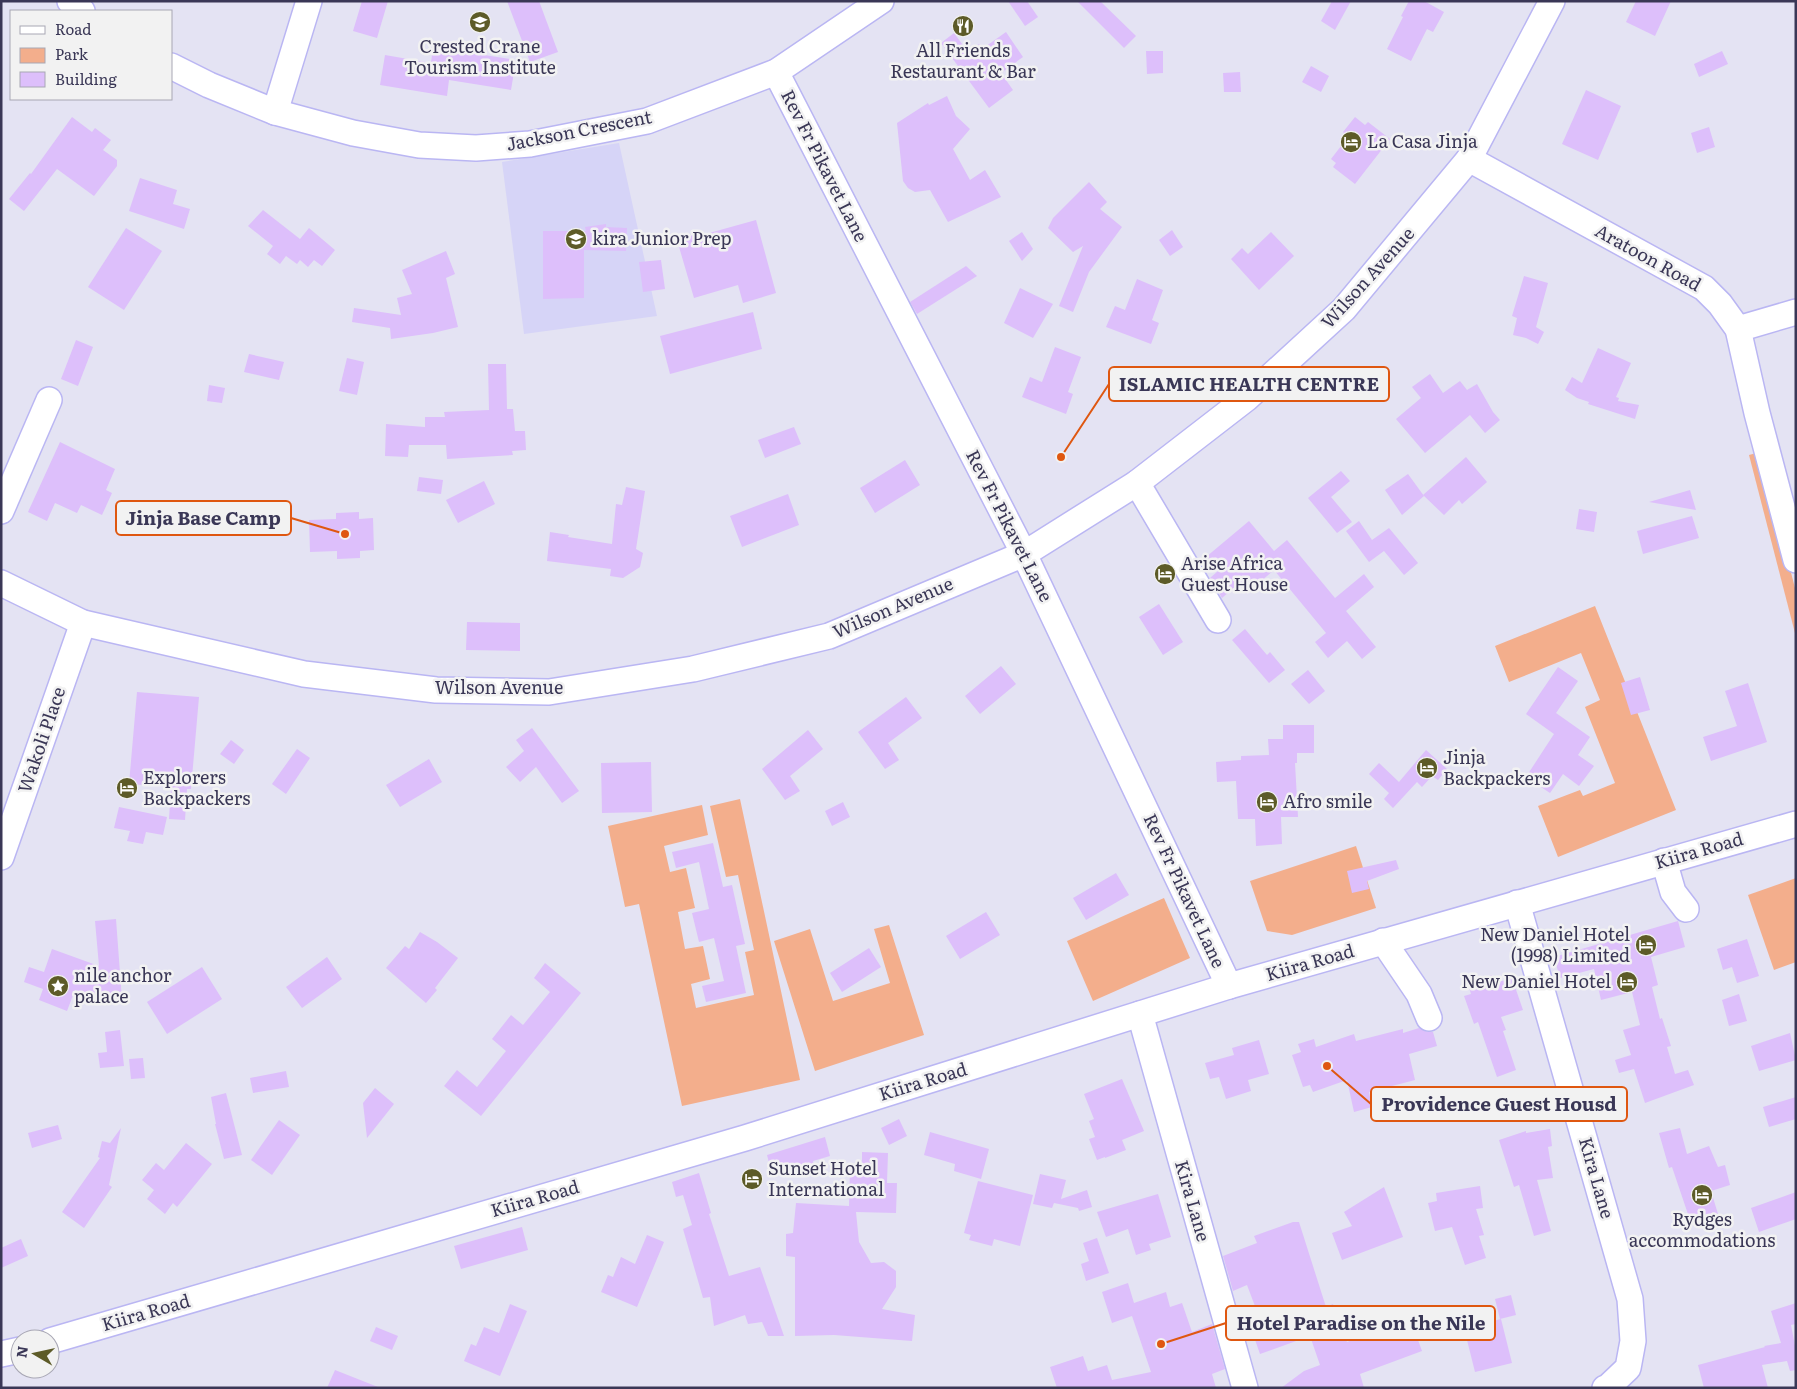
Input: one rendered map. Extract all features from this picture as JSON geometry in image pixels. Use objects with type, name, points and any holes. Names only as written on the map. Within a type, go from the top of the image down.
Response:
[{"type":"street","points":[[70,1],[81,10]]},
{"type":"street","points":[[275,112],[309,1]]},
{"type":"street","name":"Jackson Crescent","points":[[172,66],[209,85],[275,112],[353,133],[419,144],[476,148],[530,144],[647,121],[776,72],[881,1]]},
{"type":"street","name":"Wilson Avenue","points":[[1,583],[83,623],[304,674],[436,690],[550,692],[693,668],[829,636],[1024,554],[1137,483],[1246,398],[1344,309],[1469,159],[1552,1]]},
{"type":"street","name":"Rev Fr Pikavet Lane","points":[[776,72],[1024,554],[1229,986]]},
{"type":"street","name":"Aratoon Road","points":[[1469,159],[1704,288],[1720,304],[1738,328],[1757,412],[1796,560]]},
{"type":"street","points":[[1738,328],[1796,312]]},
{"type":"street","points":[[1,511],[49,400]]},
{"type":"street","points":[[1137,483],[1218,620]]},
{"type":"street","name":"Wakoli Place","points":[[1,858],[83,623]]},
{"type":"street","name":"Kiira Road","points":[[60,1338],[745,1138],[1229,986],[1796,824]]},
{"type":"street","points":[[1664,861],[1673,892],[1686,909]]},
{"type":"street","name":"Kira Lane","points":[[1517,903],[1630,1299],[1633,1341],[1628,1368],[1605,1388]]},
{"type":"street","points":[[1383,942],[1419,994],[1429,1018]]},
{"type":"street","name":"Kira Lane","points":[[1140,1014],[1245,1388]]},
{"type":"shaded area","name":"kira Junior Prep","points":[[619,143],[657,316],[524,334],[502,162]]},
{"type":"green space","points":[[1760,452],[1796,592],[1796,637],[1749,455]]},
{"type":"green space","points":[[1595,606],[1676,810],[1558,857],[1538,806],[1580,790],[1583,796],[1615,783],[1585,707],[1600,700],[1581,653],[1509,682],[1495,646]]},
{"type":"green space","points":[[740,799],[800,1080],[682,1106],[639,904],[625,907],[608,826],[702,805],[708,835],[664,846],[670,872],[686,868],[695,908],[678,912],[685,949],[703,946],[710,979],[691,984],[696,1008],[754,995],[745,952],[754,950],[738,875],[726,877],[710,806]]},
{"type":"green space","points":[[1356,846],[1376,908],[1292,935],[1267,931],[1250,881]]},
{"type":"green space","points":[[1796,878],[1796,962],[1774,970],[1748,895]]},
{"type":"green space","points":[[1164,898],[1190,958],[1093,1001],[1067,941]]},
{"type":"green space","points":[[889,925],[924,1035],[815,1071],[774,941],[810,929],[833,1001],[890,983],[874,929]]},
{"type":"building","points":[[362,1],[388,1],[377,38],[353,31]]},
{"type":"building","points":[[507,1],[539,1],[558,52],[530,62]]},
{"type":"building","points":[[1008,1],[1027,1],[1038,17],[1025,26]]},
{"type":"building","points":[[1077,1],[1100,1],[1136,36],[1124,48]]},
{"type":"building","points":[[1332,1],[1351,1],[1335,30],[1321,21]]},
{"type":"building","points":[[1409,1],[1424,1],[1444,12],[1433,32],[1427,29],[1411,61],[1387,49]]},
{"type":"building","points":[[1636,1],[1671,1],[1655,36],[1626,22]]},
{"type":"building","points":[[1006,32],[1023,57],[1001,73],[1013,90],[989,108],[941,43],[954,33],[968,52],[979,44],[982,49]]},
{"type":"building","points":[[433,47],[516,60],[511,90],[449,80],[447,96],[380,85],[385,55],[431,63]]},
{"type":"building","points":[[1146,51],[1163,51],[1163,73],[1147,74]]},
{"type":"building","points":[[1722,51],[1728,64],[1699,77],[1694,64]]},
{"type":"building","points":[[1311,66],[1329,76],[1321,92],[1302,82]]},
{"type":"building","points":[[1240,72],[1241,92],[1224,92],[1223,73]]},
{"type":"building","points":[[1586,90],[1621,106],[1598,160],[1562,144]]},
{"type":"building","points":[[947,96],[956,116],[970,129],[953,149],[970,180],[985,170],[1001,197],[948,222],[930,190],[915,192],[908,188],[903,181],[897,123],[928,103],[929,105]]},
{"type":"building","points":[[72,117],[92,132],[95,128],[111,140],[103,150],[117,160],[117,166],[94,196],[57,169],[24,211],[9,199],[31,174]]},
{"type":"building","points":[[1355,117],[1365,125],[1368,122],[1390,139],[1355,184],[1333,167],[1336,163],[1331,159],[1348,137],[1343,132]]},
{"type":"building","points":[[1709,127],[1715,147],[1697,153],[1691,133]]},
{"type":"building","points":[[140,178],[177,190],[173,204],[190,209],[184,229],[129,211]]},
{"type":"building","points":[[1089,182],[1107,202],[1100,209],[1122,227],[1089,272],[1073,312],[1059,306],[1083,246],[1073,252],[1048,228],[1053,218]]},
{"type":"building","points":[[263,210],[300,239],[309,228],[335,250],[322,266],[314,260],[308,267],[300,260],[297,264],[286,256],[280,264],[267,254],[273,246],[248,226]]},
{"type":"building","points":[[756,220],[776,293],[743,303],[738,285],[694,298],[677,240]]},
{"type":"building","points":[[606,224],[606,227],[627,228],[626,251],[584,250],[584,298],[543,299],[543,231],[586,231],[585,227]]},
{"type":"building","points":[[126,228],[162,251],[124,310],[88,287]]},
{"type":"building","points":[[1172,230],[1183,247],[1170,256],[1159,240]]},
{"type":"building","points":[[1022,232],[1033,249],[1022,261],[1009,241]]},
{"type":"building","points":[[1271,232],[1294,256],[1259,290],[1231,259],[1242,248],[1248,254]]},
{"type":"building","points":[[446,251],[455,274],[446,278],[458,327],[391,339],[390,328],[352,322],[354,308],[401,315],[397,298],[412,294],[402,270]]},
{"type":"building","points":[[661,260],[665,289],[643,292],[639,262]]},
{"type":"building","points":[[966,266],[977,276],[917,314],[910,302]]},
{"type":"building","points":[[1524,276],[1548,283],[1536,327],[1544,332],[1538,344],[1526,338],[1513,335],[1517,318],[1512,316]]},
{"type":"building","points":[[1137,279],[1163,290],[1152,320],[1159,323],[1151,344],[1106,327],[1115,306],[1125,310]]},
{"type":"building","points":[[1020,288],[1053,304],[1033,338],[1004,323]]},
{"type":"building","points":[[753,312],[762,349],[670,374],[660,336]]},
{"type":"building","points":[[76,340],[93,347],[78,386],[61,379]]},
{"type":"building","points":[[1055,347],[1081,357],[1068,392],[1073,394],[1066,414],[1022,397],[1030,377],[1042,382]]},
{"type":"building","points":[[1598,348],[1631,363],[1616,397],[1619,398],[1618,401],[1639,405],[1635,419],[1588,404],[1589,402],[1577,398],[1565,390],[1572,377],[1582,383]]},
{"type":"building","points":[[249,354],[284,362],[279,380],[244,372]]},
{"type":"building","points":[[347,358],[364,362],[357,395],[339,391]]},
{"type":"building","points":[[488,364],[506,364],[507,409],[513,409],[515,431],[525,431],[526,450],[512,451],[513,455],[447,459],[446,445],[409,445],[408,457],[385,456],[386,424],[425,427],[425,417],[445,417],[444,412],[489,410]]},
{"type":"building","points":[[1430,374],[1443,393],[1460,381],[1467,390],[1477,384],[1493,412],[1500,420],[1485,433],[1470,415],[1425,453],[1396,419],[1421,398],[1412,387]]},
{"type":"building","points":[[209,385],[225,388],[222,403],[207,401]]},
{"type":"building","points":[[794,427],[801,444],[765,458],[758,440]]},
{"type":"building","points":[[60,442],[115,469],[106,490],[112,493],[102,515],[81,505],[77,513],[55,503],[47,521],[28,512]]},
{"type":"building","points":[[1466,457],[1487,482],[1462,504],[1459,500],[1444,515],[1423,495]]},
{"type":"building","points":[[905,460],[920,485],[875,513],[860,488]]},
{"type":"building","points":[[1341,471],[1350,481],[1331,497],[1352,522],[1337,533],[1308,498]]},
{"type":"building","points":[[1408,474],[1424,496],[1402,515],[1385,490]]},
{"type":"building","points":[[419,477],[443,480],[441,494],[417,491]]},
{"type":"building","points":[[484,481],[495,504],[458,523],[446,500]]},
{"type":"building","points":[[626,487],[645,491],[636,549],[643,553],[640,567],[623,578],[610,576],[611,569],[547,561],[550,532],[612,544],[616,504],[622,505]]},
{"type":"building","points":[[1690,490],[1696,510],[1649,502]]},
{"type":"building","points":[[788,494],[799,525],[742,547],[730,516]]},
{"type":"building","points":[[1579,509],[1597,512],[1594,532],[1576,529]]},
{"type":"building","points":[[359,512],[359,519],[373,518],[374,550],[360,551],[360,558],[337,559],[337,551],[310,552],[309,520],[336,519],[336,513]]},
{"type":"building","points":[[1692,516],[1699,538],[1643,554],[1637,531]]},
{"type":"building","points":[[1249,521],[1274,551],[1287,540],[1335,598],[1364,574],[1374,587],[1346,611],[1376,647],[1362,659],[1347,641],[1328,658],[1315,642],[1326,633],[1274,570],[1246,594],[1238,584],[1222,598],[1210,578],[1218,571],[1206,557]]},
{"type":"building","points":[[1359,521],[1372,540],[1389,528],[1418,563],[1404,575],[1384,551],[1369,562],[1346,531]]},
{"type":"building","points":[[1159,604],[1183,642],[1163,655],[1139,617]]},
{"type":"building","points":[[467,622],[520,623],[520,651],[466,650]]},
{"type":"building","points":[[1245,629],[1267,655],[1270,652],[1285,670],[1269,683],[1232,640]]},
{"type":"building","points":[[1001,666],[1016,684],[980,714],[965,696]]},
{"type":"building","points":[[1558,667],[1578,681],[1556,713],[1590,737],[1578,755],[1594,766],[1579,786],[1563,774],[1550,793],[1526,777],[1554,734],[1526,714]]},
{"type":"building","points":[[1308,670],[1325,691],[1309,704],[1291,684]]},
{"type":"building","points":[[1640,677],[1650,710],[1631,715],[1621,683]]},
{"type":"building","points":[[1748,683],[1767,742],[1711,761],[1703,737],[1737,726],[1725,691]]},
{"type":"building","points":[[137,692],[199,697],[191,789],[187,789],[185,820],[169,819],[171,787],[129,784]]},
{"type":"building","points":[[906,697],[922,718],[888,743],[899,760],[885,769],[858,732]]},
{"type":"building","points":[[1283,725],[1314,725],[1314,753],[1297,753],[1297,763],[1295,763],[1298,817],[1281,817],[1282,844],[1256,846],[1255,819],[1238,819],[1236,781],[1217,782],[1216,762],[1241,760],[1241,756],[1269,755],[1268,739],[1283,739]]},
{"type":"building","points":[[532,728],[579,791],[562,803],[536,767],[520,782],[506,767],[524,751],[516,740]]},
{"type":"building","points":[[808,730],[823,749],[790,776],[800,791],[785,800],[762,769]]},
{"type":"building","points":[[231,740],[244,750],[234,764],[220,754]]},
{"type":"building","points":[[297,749],[310,758],[286,794],[272,784]]},
{"type":"building","points":[[1426,750],[1447,769],[1438,780],[1432,776],[1422,787],[1417,782],[1393,808],[1384,799],[1389,793],[1369,774],[1379,763],[1399,782]]},
{"type":"building","points":[[429,759],[442,782],[400,807],[386,785]]},
{"type":"building","points":[[651,762],[652,812],[602,813],[601,763]]},
{"type":"building","points":[[843,802],[850,817],[832,826],[825,811]]},
{"type":"building","points":[[119,807],[167,817],[163,835],[146,832],[143,844],[127,841],[130,831],[114,828]]},
{"type":"building","points":[[713,843],[723,887],[732,885],[745,944],[736,946],[746,993],[706,1002],[702,986],[724,981],[714,938],[699,942],[692,913],[709,909],[699,862],[676,868],[672,852]]},
{"type":"building","points":[[1396,860],[1399,869],[1367,881],[1369,889],[1352,893],[1347,871]]},
{"type":"building","points":[[1116,873],[1129,895],[1086,920],[1073,898]]},
{"type":"building","points":[[986,912],[1000,935],[960,959],[946,936]]},
{"type":"building","points":[[116,919],[122,1000],[106,1001],[75,990],[67,1011],[39,1000],[43,989],[24,982],[29,967],[44,972],[52,949],[99,966],[95,921]]},
{"type":"building","points":[[1678,921],[1685,947],[1651,957],[1658,985],[1652,987],[1660,1019],[1662,1018],[1671,1046],[1667,1047],[1675,1074],[1688,1070],[1694,1085],[1645,1103],[1634,1069],[1619,1073],[1615,1060],[1631,1055],[1623,1030],[1640,1025],[1632,992],[1601,1000],[1594,969],[1560,978],[1554,957]]},
{"type":"building","points":[[420,932],[458,958],[426,1003],[386,968],[405,946],[409,949]]},
{"type":"building","points":[[1747,939],[1759,976],[1737,983],[1732,967],[1723,970],[1717,949]]},
{"type":"building","points":[[869,948],[881,967],[842,992],[830,973]]},
{"type":"building","points":[[327,957],[342,979],[302,1008],[286,987]]},
{"type":"building","points":[[545,963],[581,993],[481,1116],[444,1086],[457,1070],[477,1087],[506,1051],[492,1039],[511,1015],[523,1025],[550,992],[534,978]]},
{"type":"building","points":[[202,967],[222,999],[167,1034],[147,1002]]},
{"type":"building","points":[[1492,975],[1495,983],[1512,978],[1523,1010],[1501,1017],[1506,1030],[1503,1031],[1516,1070],[1497,1077],[1478,1022],[1474,1024],[1464,996],[1471,994],[1468,984]]},
{"type":"building","points":[[1739,994],[1747,1021],[1729,1026],[1722,1000]]},
{"type":"building","points":[[1419,1028],[1427,1032],[1433,1032],[1437,1046],[1409,1054],[1415,1080],[1369,1092],[1372,1107],[1354,1112],[1347,1080],[1313,1092],[1310,1085],[1303,1087],[1292,1055],[1301,1052],[1298,1044],[1314,1039],[1316,1047],[1354,1034],[1356,1041],[1403,1029],[1403,1033]]},
{"type":"building","points":[[120,1030],[124,1066],[100,1068],[98,1053],[107,1052],[105,1032]]},
{"type":"building","points":[[1790,1033],[1796,1060],[1759,1071],[1751,1046]]},
{"type":"building","points":[[1259,1040],[1269,1074],[1248,1080],[1251,1091],[1226,1099],[1219,1077],[1210,1079],[1205,1063],[1234,1055],[1232,1048]]},
{"type":"building","points":[[143,1058],[145,1078],[131,1079],[129,1059]]},
{"type":"building","points":[[286,1071],[289,1087],[253,1093],[250,1078]]},
{"type":"building","points":[[1122,1079],[1144,1131],[1122,1140],[1126,1150],[1097,1160],[1089,1139],[1095,1137],[1089,1121],[1094,1119],[1084,1094]]},
{"type":"building","points":[[375,1088],[394,1104],[367,1138],[363,1103]]},
{"type":"building","points":[[226,1093],[242,1155],[224,1159],[215,1124],[211,1097]]},
{"type":"building","points":[[1796,1097],[1796,1119],[1769,1127],[1763,1107]]},
{"type":"building","points":[[899,1119],[907,1136],[889,1145],[881,1128]]},
{"type":"building","points":[[279,1120],[300,1135],[272,1175],[251,1160]]},
{"type":"building","points":[[58,1125],[62,1139],[32,1148],[28,1133]]},
{"type":"building","points":[[121,1128],[109,1185],[112,1187],[84,1228],[62,1212],[100,1158],[98,1157],[102,1141],[110,1143]]},
{"type":"building","points":[[1680,1128],[1687,1154],[1709,1146],[1718,1167],[1725,1165],[1730,1185],[1711,1191],[1718,1214],[1691,1223],[1672,1167],[1669,1168],[1659,1133]]},
{"type":"building","points":[[1550,1129],[1552,1146],[1548,1147],[1553,1178],[1537,1180],[1551,1231],[1534,1236],[1519,1185],[1514,1187],[1499,1140],[1526,1131],[1526,1133]]},
{"type":"building","points":[[930,1132],[989,1149],[981,1179],[954,1171],[955,1164],[924,1155]]},
{"type":"building","name":"Sunset Hotel International","points":[[825,1137],[830,1156],[813,1161],[815,1167],[791,1174],[789,1169],[772,1174],[767,1155]]},
{"type":"building","points":[[186,1143],[212,1164],[177,1207],[173,1203],[165,1214],[147,1199],[154,1190],[142,1180],[156,1163],[164,1170]]},
{"type":"building","name":"Sunset Hotel International","points":[[862,1152],[888,1153],[887,1183],[897,1183],[896,1213],[856,1212],[859,1242],[871,1263],[884,1262],[896,1271],[896,1287],[882,1309],[915,1315],[912,1341],[834,1335],[795,1336],[795,1257],[786,1256],[786,1234],[793,1233],[796,1203],[849,1206],[850,1168],[862,1168]]},
{"type":"building","points":[[699,1173],[711,1213],[709,1214],[729,1276],[760,1267],[784,1336],[768,1336],[762,1322],[748,1324],[745,1315],[714,1326],[710,1297],[703,1298],[683,1229],[692,1225],[683,1195],[676,1197],[672,1182]]},
{"type":"building","points":[[1040,1174],[1066,1180],[1061,1199],[1087,1190],[1092,1207],[1079,1211],[1078,1208],[1054,1203],[1052,1208],[1033,1204]]},
{"type":"building","points":[[978,1181],[1033,1195],[1020,1246],[994,1239],[992,1246],[969,1240],[971,1235],[964,1233]]},
{"type":"building","points":[[1480,1186],[1483,1208],[1476,1209],[1484,1235],[1479,1236],[1486,1258],[1465,1265],[1452,1227],[1435,1231],[1428,1203],[1437,1201],[1436,1193]]},
{"type":"building","points":[[1384,1187],[1403,1237],[1342,1260],[1332,1233],[1352,1226],[1344,1212]]},
{"type":"building","points":[[1796,1192],[1796,1219],[1759,1232],[1751,1208]]},
{"type":"building","points":[[1158,1194],[1171,1237],[1149,1244],[1151,1250],[1136,1255],[1128,1229],[1106,1237],[1097,1212]]},
{"type":"building","points":[[1293,1222],[1299,1222],[1326,1307],[1333,1304],[1347,1342],[1410,1318],[1422,1351],[1360,1374],[1364,1388],[1281,1388],[1304,1371],[1320,1365],[1310,1336],[1260,1354],[1253,1334],[1264,1330],[1247,1285],[1233,1291],[1223,1256],[1257,1243],[1254,1236]]},
{"type":"building","points":[[522,1227],[528,1250],[461,1269],[454,1246]]},
{"type":"building","points":[[647,1235],[664,1242],[637,1307],[601,1292],[608,1275],[613,1277],[621,1257],[635,1264]]},
{"type":"building","points":[[1097,1238],[1109,1273],[1086,1281],[1081,1264],[1089,1261],[1083,1243]]},
{"type":"building","points":[[21,1239],[28,1256],[1,1268],[1,1248]]},
{"type":"building","points":[[1128,1283],[1134,1303],[1166,1292],[1170,1307],[1182,1303],[1192,1332],[1212,1324],[1225,1369],[1212,1374],[1216,1388],[1057,1388],[1050,1367],[1083,1356],[1088,1371],[1107,1365],[1112,1380],[1151,1372],[1132,1316],[1112,1323],[1102,1292]]},
{"type":"building","points":[[1511,1295],[1516,1315],[1500,1319],[1495,1299]]},
{"type":"building","points":[[1796,1303],[1796,1324],[1791,1325],[1796,1351],[1796,1370],[1790,1371],[1787,1361],[1762,1365],[1768,1388],[1704,1388],[1698,1365],[1781,1343],[1771,1311]]},
{"type":"building","points":[[510,1304],[527,1311],[500,1376],[464,1361],[471,1344],[476,1346],[484,1327],[499,1333]]},
{"type":"building","points":[[1501,1319],[1512,1363],[1475,1372],[1464,1328]]},
{"type":"building","points":[[376,1327],[398,1336],[392,1350],[370,1341]]},
{"type":"building","points":[[335,1370],[378,1387],[378,1388],[327,1388]]},
{"type":"place","name":"Crested Crane Tourism Institute","points":[[480,22]]},
{"type":"place","name":"All Friends Restaurant & Bar","points":[[963,26]]},
{"type":"place","name":"La Casa Jinja","points":[[1351,142]]},
{"type":"place","name":"kira Junior Prep","points":[[576,239]]},
{"type":"place","name":"ISLAMIC HEALTH CENTRE","points":[[1061,457]]},
{"type":"place","name":"Jinja Base Camp","points":[[345,534]]},
{"type":"place","name":"Arise Africa Guest House","points":[[1165,574]]},
{"type":"place","name":"Jinja Backpackers","points":[[1427,768]]},
{"type":"place","name":"Explorers Backpackers","points":[[127,788]]},
{"type":"place","name":"Afro smile","points":[[1267,802]]},
{"type":"place","name":"New Daniel Hotel (1998) Limited","points":[[1646,945]]},
{"type":"place","name":"New Daniel Hotel","points":[[1627,982]]},
{"type":"place","name":"nile anchor palace","points":[[58,986]]},
{"type":"place","name":"Providence Guest Housd","points":[[1327,1066]]},
{"type":"place","name":"Sunset Hotel International","points":[[752,1179]]},
{"type":"place","name":"Rydges accommodations","points":[[1702,1195]]},
{"type":"place","name":"Hotel Paradise on the Nile","points":[[1161,1344]]}]
